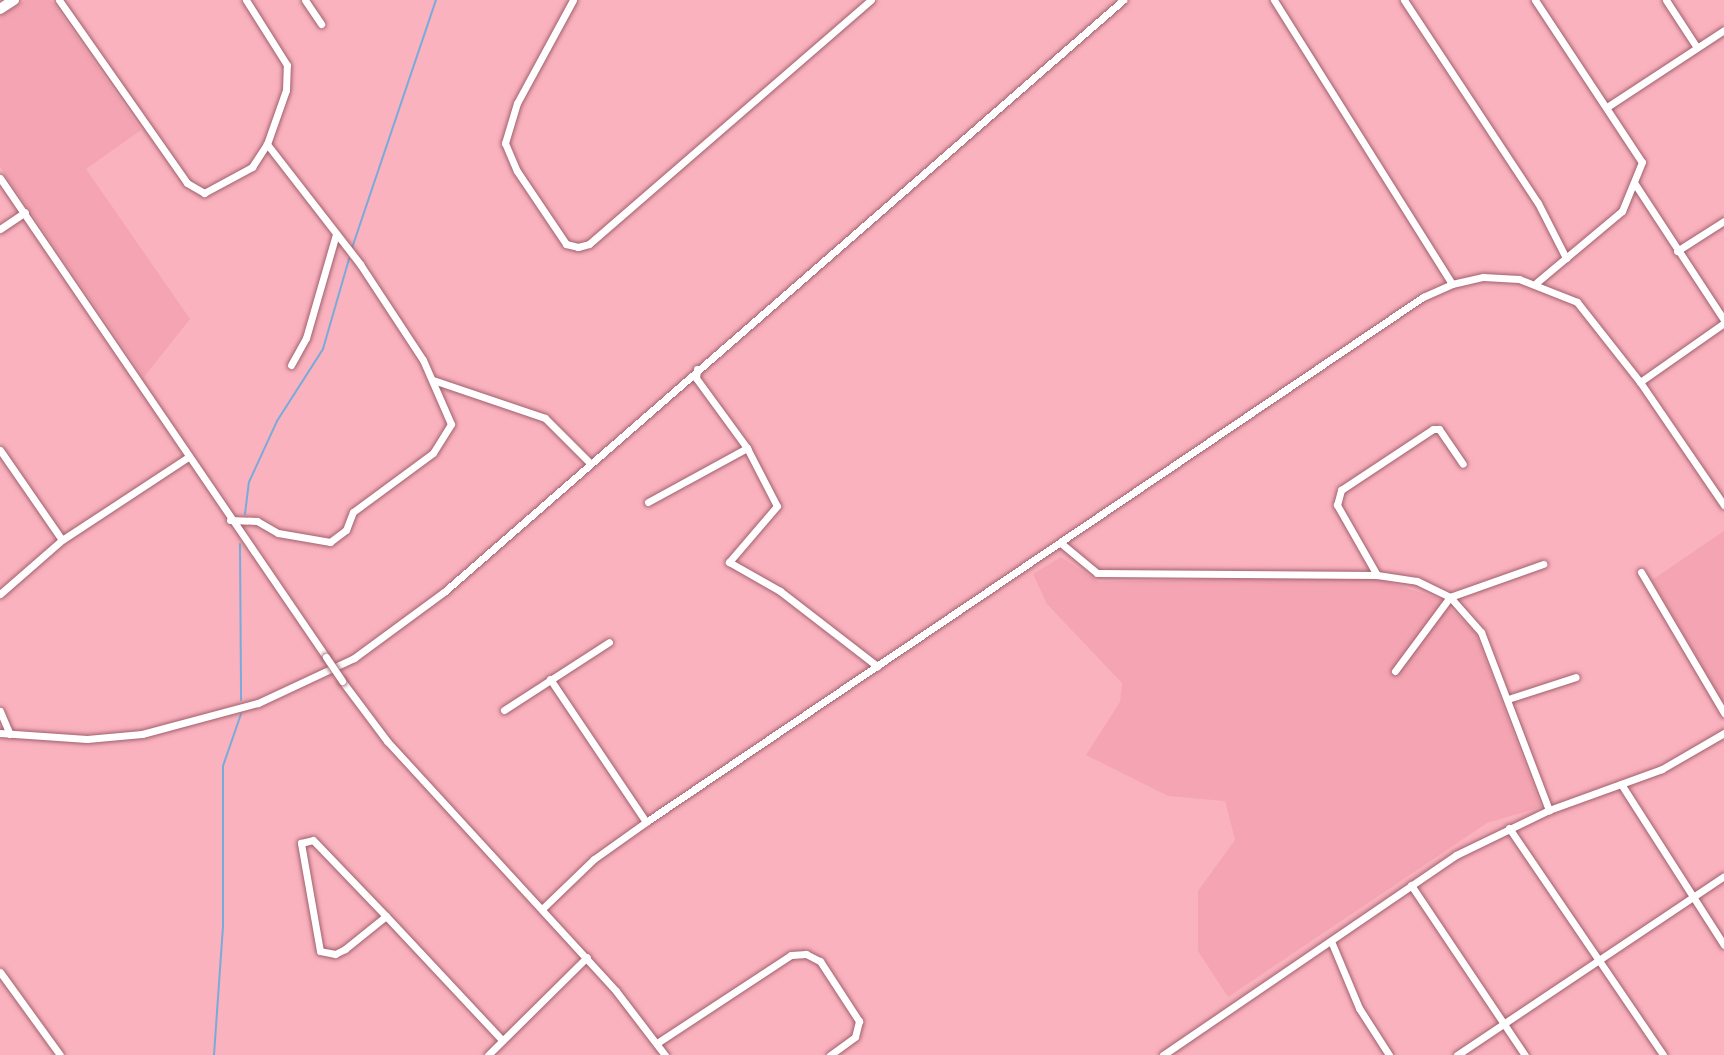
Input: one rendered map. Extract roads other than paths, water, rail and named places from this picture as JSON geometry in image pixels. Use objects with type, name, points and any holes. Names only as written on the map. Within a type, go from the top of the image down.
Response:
[{"type":"main road","points":[[0,9],[14,0]]},
{"type":"street","points":[[59,0],[195,190],[204,193],[233,181],[252,167],[267,144],[286,90],[287,65],[246,0]]},
{"type":"street","points":[[305,0],[321,24]]},
{"type":"street","points":[[573,0],[517,103],[505,143],[517,171],[566,244],[578,247],[589,244],[871,0]]},
{"type":"street","points":[[0,733],[87,739],[142,734],[207,720],[295,688],[390,634],[1123,0]]},
{"type":"street","points":[[1274,0],[1452,284]]},
{"type":"street","points":[[1404,0],[1538,203],[1566,258]]},
{"type":"street","points":[[1535,0],[1640,154],[1635,184],[1622,211],[1537,282]]},
{"type":"street","points":[[1666,0],[1696,46]]},
{"type":"street","points":[[1607,107],[1724,30]]},
{"type":"street","points":[[230,520],[257,521],[278,533],[330,542],[340,536],[353,512],[427,459],[446,437],[451,419],[433,380],[368,275],[267,144]]},
{"type":"street","points":[[0,178],[187,458],[387,741],[587,957],[665,1055]]},
{"type":"street","points":[[1635,184],[1724,322],[1640,382]]},
{"type":"street","points":[[0,229],[25,212]]},
{"type":"street","points":[[1677,251],[1724,221]]},
{"type":"street","points":[[291,365],[306,338],[336,234]]},
{"type":"street","points":[[542,909],[594,859],[646,822],[1062,544],[1423,297],[1452,284],[1483,277],[1537,282],[1577,302],[1640,382],[1724,505]]},
{"type":"street","points":[[697,369],[696,378],[747,448],[777,506],[729,562],[780,591],[877,666]]},
{"type":"street","points":[[433,380],[545,418],[590,463]]},
{"type":"street","points":[[1377,575],[1337,505],[1341,490],[1433,429],[1439,429],[1463,464]]},
{"type":"street","points":[[648,502],[747,448]]},
{"type":"street","points":[[0,450],[62,540]]},
{"type":"street","points":[[0,594],[62,540],[187,458]]},
{"type":"street","points":[[1062,544],[1097,573],[1377,575],[1417,581],[1450,597],[1481,632],[1549,810]]},
{"type":"street","points":[[1395,671],[1450,597],[1543,564]]},
{"type":"street","points":[[1641,572],[1724,713]]},
{"type":"street","points":[[504,710],[609,642]]},
{"type":"street","points":[[1508,699],[1576,677]]},
{"type":"street","points":[[550,679],[646,822]]},
{"type":"street","points":[[0,711],[10,734]]},
{"type":"street","points":[[1163,1055],[1411,885],[1509,828],[1549,810],[1662,769],[1723,735]]},
{"type":"street","points":[[1621,784],[1691,898],[1724,945]]},
{"type":"street","points":[[1509,828],[1663,1055]]},
{"type":"street","points":[[386,916],[345,949],[335,954],[320,951],[301,843],[313,840],[386,916],[502,1040]]},
{"type":"street","points":[[1457,1055],[1505,1026],[1724,876]]},
{"type":"street","points":[[1411,885],[1525,1055]]},
{"type":"street","points":[[1331,941],[1359,1008],[1389,1055]]},
{"type":"street","points":[[657,1043],[791,955],[806,954],[820,961],[859,1021],[855,1037],[830,1055]]},
{"type":"street","points":[[488,1055],[587,957]]},
{"type":"street","points":[[0,972],[60,1055]]},
{"type":"waterway","points":[[352,248],[436,0]]},
{"type":"waterway","points":[[245,514],[249,482],[277,421],[323,349],[349,259]]},
{"type":"waterway","points":[[240,544],[241,700]]},
{"type":"waterway","points":[[214,1055],[223,927],[223,766],[241,714]]}]
